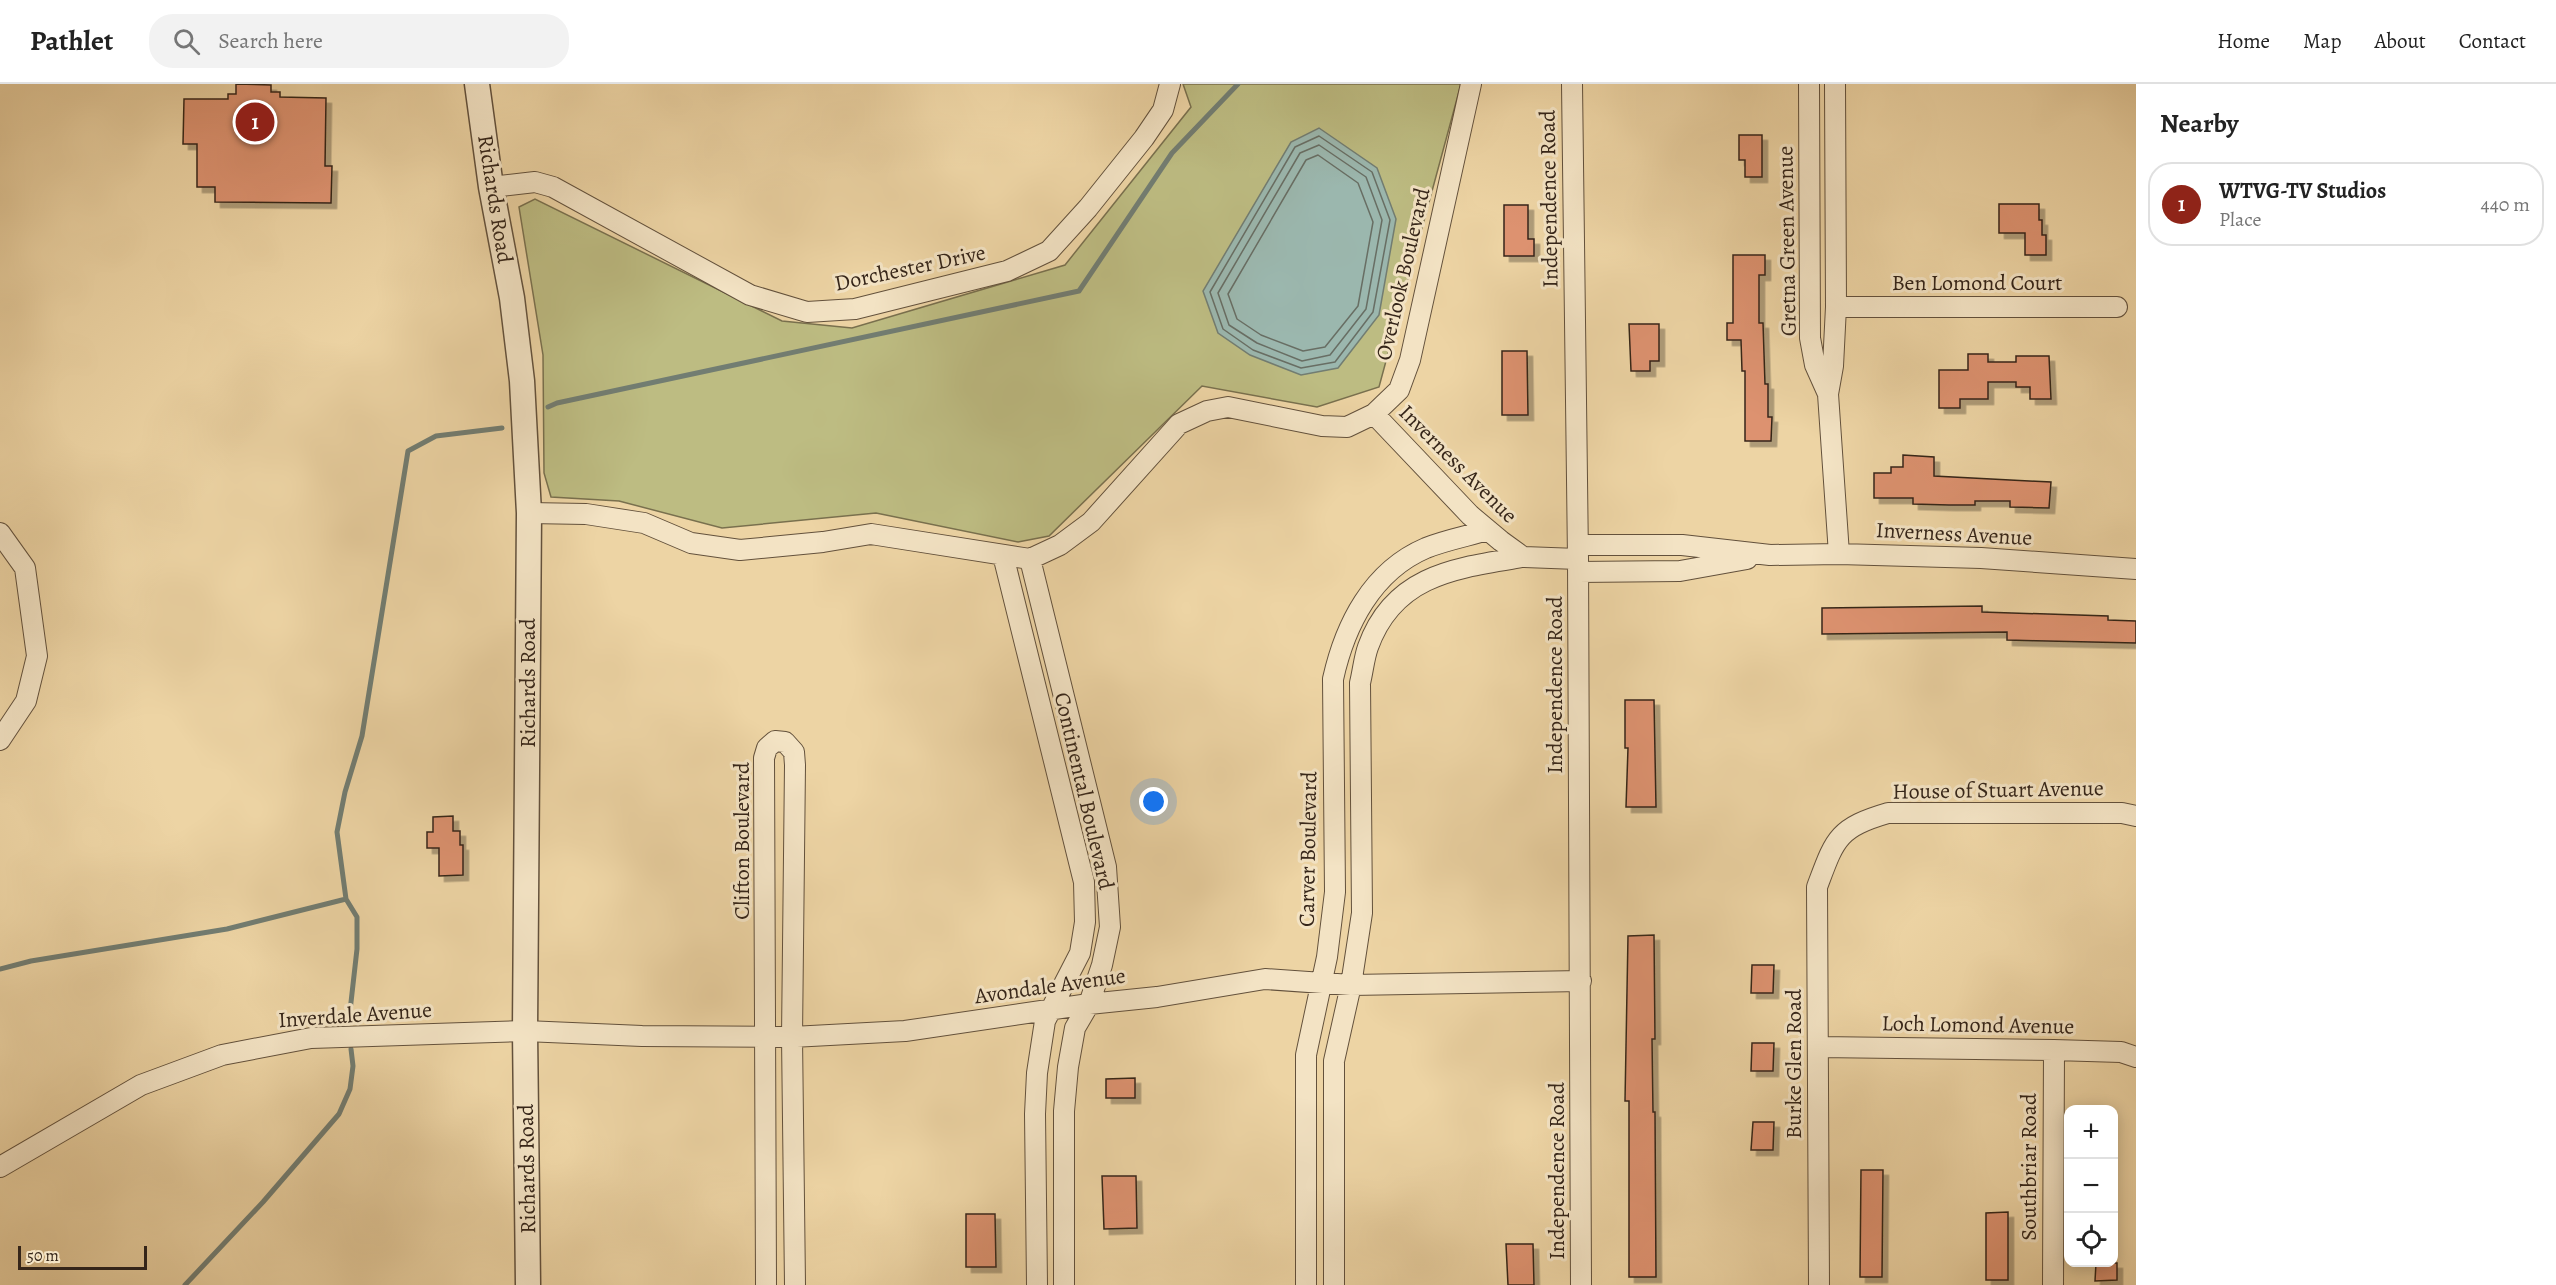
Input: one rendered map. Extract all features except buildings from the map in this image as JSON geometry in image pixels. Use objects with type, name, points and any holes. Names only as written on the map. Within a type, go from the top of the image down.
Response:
[{"type":"street","name":"Richards Road","points":[[477,84],[491,186],[512,298],[522,381],[529,513],[525,1030],[528,1285]]},
{"type":"street","name":"Dorchester Drive","points":[[491,186],[535,182],[553,186],[750,295],[807,312],[855,309],[1006,271],[1049,250],[1088,208],[1144,138],[1163,110],[1170,84]]},
{"type":"street","name":"Overlook Boulevard","points":[[1030,559],[1060,545],[1091,522],[1179,424],[1207,411],[1228,407],[1322,426],[1347,427],[1374,414],[1399,390],[1410,360],[1471,84]]},
{"type":"street","name":"Independence Road","points":[[1572,84],[1578,559],[1581,1285]]},
{"type":"street","name":"Gretna Green Avenue","points":[[1809,84],[1810,328],[1815,365],[1828,394]]},
{"type":"street","name":"Gretna Green Avenue","points":[[1835,84],[1836,298],[1833,366],[1828,394],[1839,554]]},
{"type":"street","name":"Ben Lomond Court","points":[[1810,290],[1836,298],[2117,307]]},
{"type":"street","points":[[1810,328],[1835,328]]},
{"type":"street","name":"Inverness Avenue","points":[[1374,414],[1488,530],[1523,557],[1578,559],[1680,571],[1770,555]]},
{"type":"street","points":[[529,513],[586,514],[644,523],[691,543],[740,550],[823,542],[871,534],[1030,559]]},
{"type":"street","name":"Carver Boulevard","points":[[1306,1285],[1306,1055],[1327,957],[1335,892],[1334,679],[1346,632],[1361,604],[1379,583],[1401,562],[1426,548],[1488,530]]},
{"type":"street","points":[[0,533],[25,568],[37,656],[26,701],[0,740]]},
{"type":"street","name":"Inverness Avenue","points":[[1578,559],[1682,545],[1770,555],[1839,554],[1981,558],[2136,569]]},
{"type":"street","name":"Continental Boulevard","points":[[1003,555],[1084,882],[1085,922],[1080,952],[1045,1021],[1041,1041],[1036,1103],[1037,1285]]},
{"type":"street","points":[[1334,1285],[1334,1061],[1351,985],[1362,913],[1360,683],[1368,646],[1386,612],[1416,584],[1458,567],[1523,557]]},
{"type":"street","name":"Continental Boulevard","points":[[1030,559],[1106,867],[1110,927],[1102,965],[1089,1004],[1075,1028],[1068,1067],[1064,1112],[1064,1285]]},
{"type":"street","name":"Clifton Boulevard","points":[[766,1285],[764,758],[767,748],[775,741],[786,742],[794,752],[795,765],[792,1036],[795,1285]]},
{"type":"street","name":"House of Stuart Avenue","points":[[1833,845],[1848,829],[1888,813],[2122,813],[2136,816]]},
{"type":"street","name":"Burke Glen Road","points":[[1819,1285],[1817,887],[1833,845]]},
{"type":"street","name":"Avondale Avenue","points":[[525,1030],[642,1036],[766,1037],[905,1031],[1089,1004],[1157,997],[1265,979],[1351,985],[1581,981]]},
{"type":"street","name":"Inverdale Avenue","points":[[0,1167],[141,1085],[222,1055],[311,1038],[525,1030]]},
{"type":"street","name":"Loch Lomond Avenue","points":[[1819,1047],[2121,1052],[2136,1057]]},
{"type":"street","name":"Southbriar Road","points":[[2053,1285],[2054,1050]]},
{"type":"shaded area","points":[[1183,84],[1461,84],[1379,387],[1317,407],[1202,386],[1049,536],[1018,542],[876,513],[722,528],[619,501],[551,497],[544,473],[543,355],[519,207],[535,199],[782,321],[852,328],[1065,265],[1191,107]]},
{"type":"water","points":[[1319,128],[1377,168],[1396,219],[1379,315],[1338,368],[1301,375],[1250,355],[1218,333],[1203,291],[1291,142]]},
{"type":"waterway","points":[[548,407],[557,403],[1079,291],[1172,153],[1238,84]]},
{"type":"waterway","points":[[0,969],[31,961],[227,929],[346,899],[337,832],[345,792],[362,736],[408,451],[436,436],[502,428]]},
{"type":"waterway","points":[[346,899],[357,917],[357,949],[349,1020]]},
{"type":"waterway","points":[[185,1285],[263,1202],[339,1114],[350,1089],[353,1066],[351,1049]]},
{"type":"place","name":"WTVG-TV Studios","points":[[255,122]]}]
